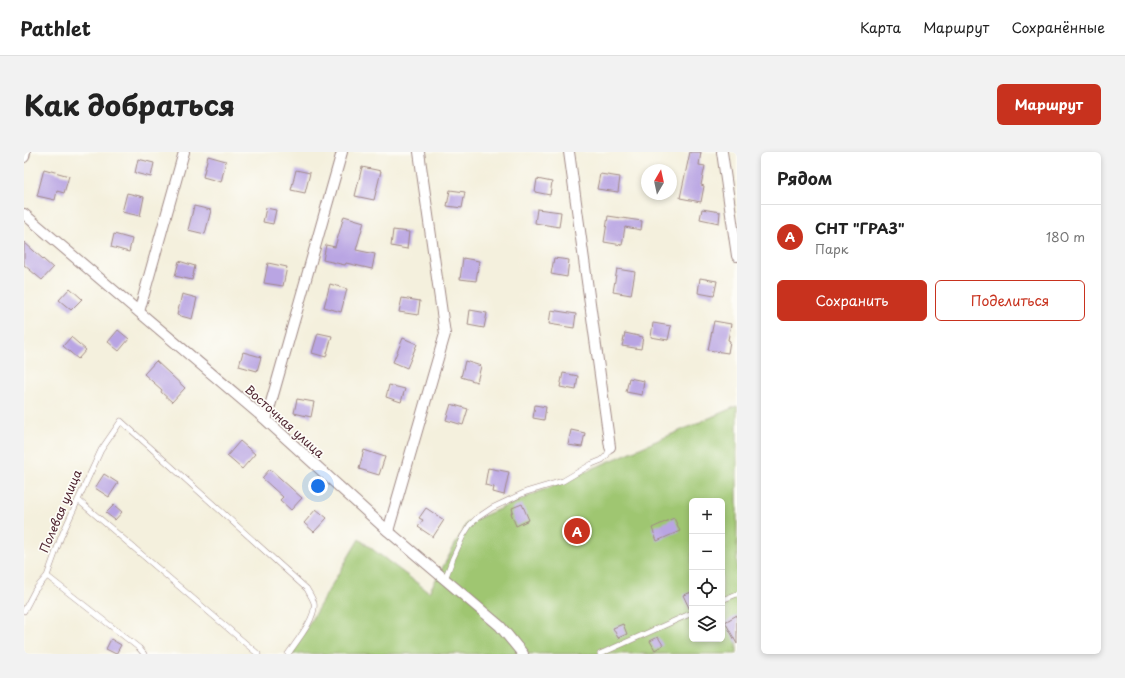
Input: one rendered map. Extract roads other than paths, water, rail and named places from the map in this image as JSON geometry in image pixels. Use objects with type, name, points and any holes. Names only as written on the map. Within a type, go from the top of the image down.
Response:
[{"type":"street","points":[[24,157],[26,152]]},
{"type":"street","points":[[139,312],[184,152]]},
{"type":"street","points":[[266,420],[342,152]]},
{"type":"street","points":[[388,531],[445,334],[419,152]]},
{"type":"street","points":[[569,152],[610,447]]},
{"type":"street","points":[[722,152],[737,256]]},
{"type":"street","name":"Восточная улица","points":[[24,214],[266,420],[388,531],[500,626],[523,654]]},
{"type":"lane","name":"Полевая улица","points":[[24,611],[35,590],[47,576],[61,537],[101,450],[121,421],[307,589],[314,604],[314,614],[288,654]]},
{"type":"lane","points":[[445,579],[452,558],[463,536],[470,525],[477,518],[492,508],[526,492],[563,481],[592,464],[602,460],[607,455],[610,447]]},
{"type":"lane","points":[[78,500],[258,654]]},
{"type":"lane","points":[[47,576],[139,648],[144,654]]},
{"type":"lane","points":[[725,599],[737,594]]},
{"type":"lane","points":[[600,654],[689,614]]},
{"type":"place","name":"СНТ \"ГРАЗ\"","points":[[577,531]]}]
